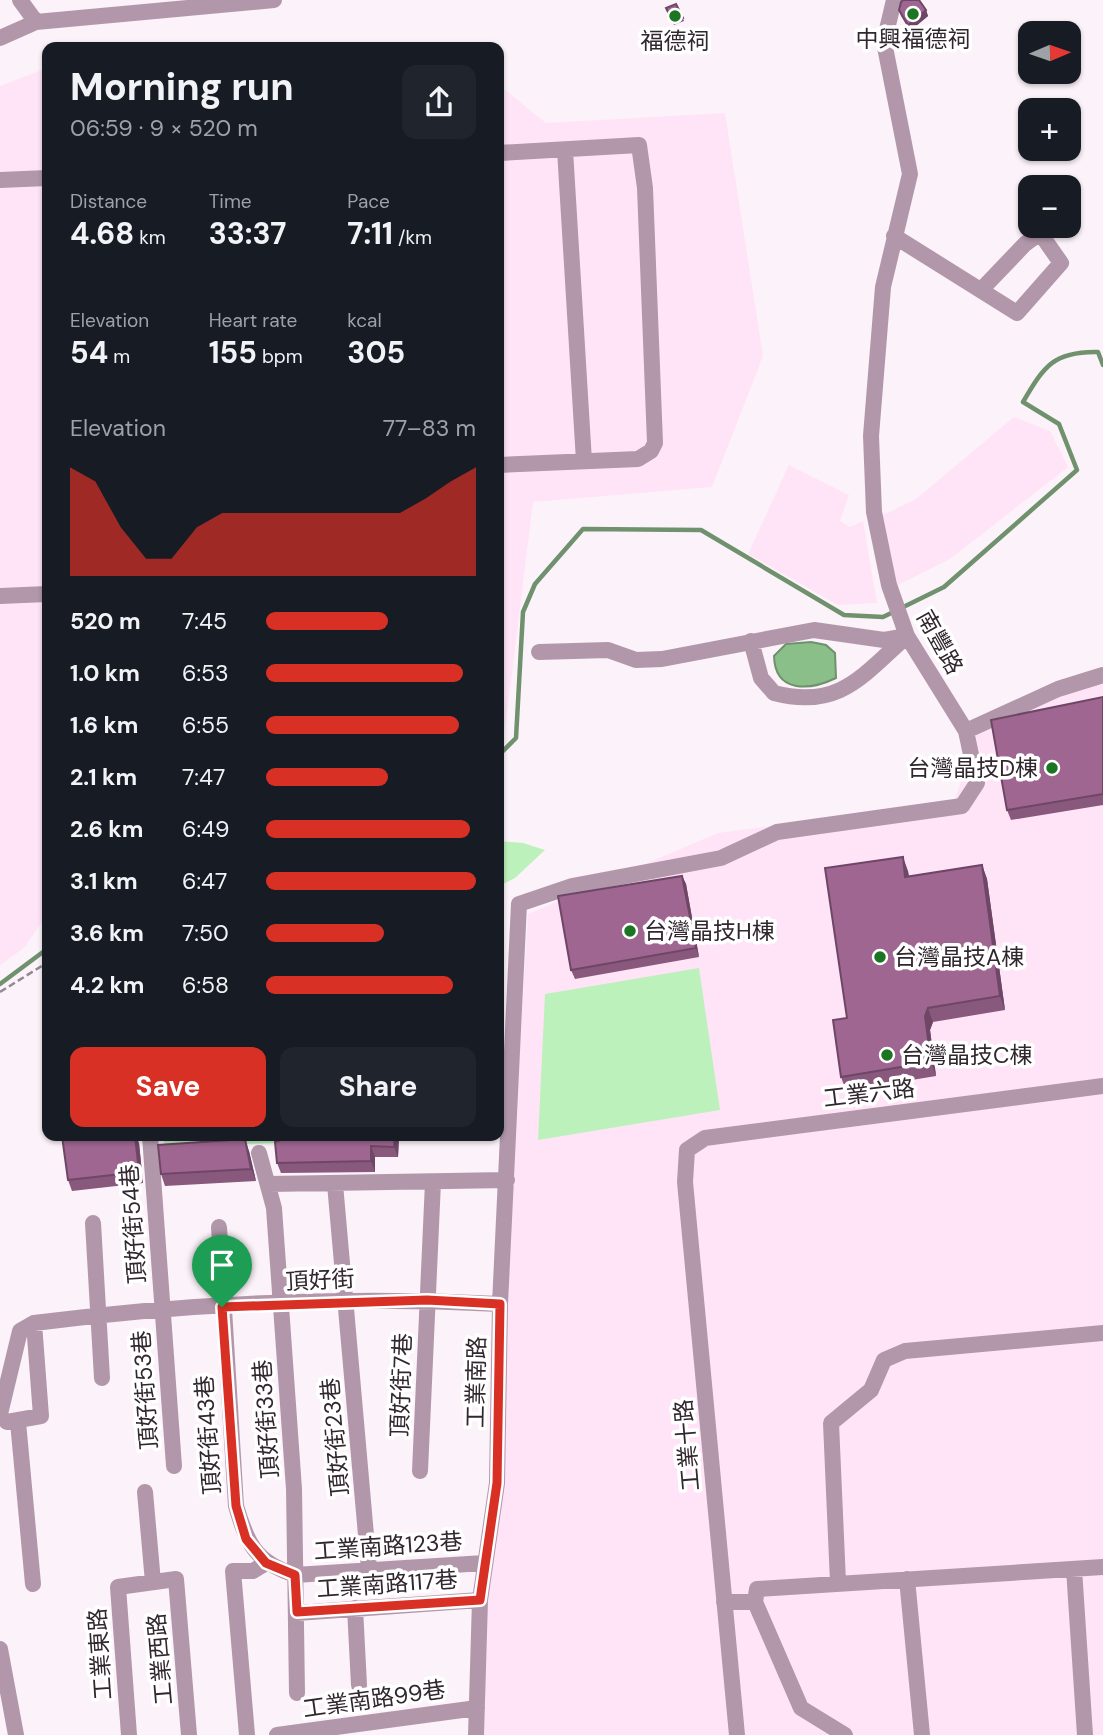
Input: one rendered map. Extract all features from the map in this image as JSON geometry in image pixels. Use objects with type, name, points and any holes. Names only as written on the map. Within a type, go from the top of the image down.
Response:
[{"type":"street","points":[[20,0],[36,22]]},
{"type":"street","points":[[0,38],[36,22],[274,0]]},
{"type":"street","name":"南豐路","points":[[519,904],[572,886],[721,858],[777,832],[962,806],[977,783],[966,731],[906,636],[889,585],[874,512],[871,436],[883,287],[910,173],[884,42],[894,0]]},
{"type":"street","points":[[504,153],[639,145],[645,188],[655,443],[651,451],[638,459],[504,465]]},
{"type":"street","points":[[565,150],[584,461]]},
{"type":"street","points":[[0,180],[42,177]]},
{"type":"street","points":[[894,236],[1017,313],[1061,263],[1040,233],[1025,244],[981,290]]},
{"type":"street","points":[[0,596],[42,594]]},
{"type":"street","points":[[539,652],[608,650],[636,660],[662,659],[814,630],[884,640],[906,636]]},
{"type":"street","points":[[751,641],[761,678],[774,693],[811,697],[841,691],[906,636]]},
{"type":"street","points":[[966,731],[1058,689],[1103,675]]},
{"type":"street","name":"工業南路","points":[[476,1735],[480,1600],[497,1483],[500,1304],[519,904]]},
{"type":"street","name":"工業六路","points":[[687,1150],[705,1138],[1103,1086]]},
{"type":"street","name":"頂好街54巷","points":[[150,1141],[162,1310]]},
{"type":"street","name":"工業十路","points":[[687,1150],[685,1182],[737,1735]]},
{"type":"street","name":"頂好街33巷","points":[[259,1153],[274,1208],[294,1489],[297,1693]]},
{"type":"street","points":[[269,1184],[507,1180]]},
{"type":"street","name":"頂好街7巷","points":[[420,1471],[433,1182]]},
{"type":"street","name":"頂好街23巷","points":[[335,1184],[369,1569]]},
{"type":"street","points":[[93,1223],[101,1315],[102,1378]]},
{"type":"street","name":"頂好街43巷","points":[[219,1227],[236,1506],[246,1539],[266,1563]]},
{"type":"street","name":"頂好街","points":[[27,1327],[101,1315],[162,1310],[345,1301],[427,1300],[500,1304]]},
{"type":"street","name":"頂好街53巷","points":[[162,1310],[174,1466]]},
{"type":"street","points":[[0,1414],[27,1327]]},
{"type":"street","points":[[0,1423],[41,1416],[27,1327]]},
{"type":"street","points":[[838,1582],[831,1423],[871,1390],[884,1360],[905,1351],[1103,1333]]},
{"type":"street","points":[[18,1422],[33,1584]]},
{"type":"street","points":[[145,1492],[153,1582]]},
{"type":"street","points":[[247,1735],[233,1572],[253,1571],[266,1563],[295,1575]]},
{"type":"street","name":"工業南路123巷","points":[[295,1575],[484,1563]]},
{"type":"street","points":[[845,1735],[801,1708],[755,1602],[757,1589],[1103,1567]]},
{"type":"street","points":[[1074,1569],[1085,1735]]},
{"type":"street","name":"工業東路","points":[[129,1735],[118,1587],[176,1579]]},
{"type":"street","name":"工業西路","points":[[176,1579],[190,1735]]},
{"type":"street","points":[[907,1579],[922,1735]]},
{"type":"street","name":"工業南路117巷","points":[[297,1612],[480,1600]]},
{"type":"street","points":[[724,1602],[755,1602]]},
{"type":"street","points":[[355,1608],[359,1685]]},
{"type":"street","points":[[0,1649],[16,1735]]},
{"type":"street","name":"工業南路99巷","points":[[277,1735],[331,1731],[477,1708]]},
{"type":"path","points":[[0,992],[42,966]]},
{"type":"shaded area","points":[[42,70],[42,922],[24,948],[0,965],[0,86]]},
{"type":"shaded area","points":[[504,89],[546,123],[725,113],[763,356],[712,487],[533,502],[505,729]]},
{"type":"shaded area","points":[[1014,417],[1050,431],[1068,467],[950,559],[894,587],[881,516],[916,499]]},
{"type":"shaded area","points":[[789,465],[849,495],[840,521],[850,527],[863,521],[877,603],[838,605],[748,554]]},
{"type":"shaded area","points":[[811,642],[826,645],[835,653],[836,678],[805,687],[787,683],[780,677],[774,656],[786,644]]},
{"type":"shaded area","points":[[1103,678],[1103,1735],[479,1735],[528,914],[718,833],[954,802],[977,733]]},
{"type":"shaded area","points":[[504,841],[523,843],[545,850],[515,878],[504,884]]},
{"type":"shaded area","points":[[699,968],[720,1110],[538,1140],[545,994]]},
{"type":"shaded area","points":[[164,1141],[286,1141],[281,1143],[165,1146]]},
{"type":"building","name":"中興福德祠","points":[[903,0],[919,0],[926,10],[908,25],[899,10]]},
{"type":"building","name":"福德祠","points":[[676,4],[683,18],[673,22],[666,8]]},
{"type":"building","name":"台灣晶技D棟","points":[[1103,697],[1103,794],[1007,810],[991,720]]},
{"type":"building","points":[[903,857],[905,877],[982,865],[1000,996],[928,1008],[925,1016],[931,1062],[841,1077],[833,1020],[847,1018],[825,868]]},
{"type":"building","name":"台灣晶技H棟","points":[[682,876],[696,948],[571,970],[558,896]]},
{"type":"building","points":[[63,1141],[136,1141],[139,1172],[68,1180]]},
{"type":"building","points":[[245,1141],[251,1169],[161,1174],[158,1145]]},
{"type":"building","points":[[395,1141],[394,1147],[371,1146],[371,1161],[277,1163],[275,1142]]},
{"type":"waterway","points":[[504,750],[516,738],[523,612],[535,584],[583,529],[701,530],[844,615],[883,617],[944,587],[1077,470],[1059,424],[1023,402],[1044,370],[1060,358],[1083,352],[1098,352],[1103,365]]},
{"type":"waterway","points":[[0,984],[42,953]]},
{"type":"place","name":"中興福德祠","points":[[913,14]]},
{"type":"place","name":"福德祠","points":[[675,16]]},
{"type":"place","name":"台灣晶技D棟","points":[[1052,768]]},
{"type":"place","name":"台灣晶技H棟","points":[[630,931]]},
{"type":"place","name":"台灣晶技A棟","points":[[880,957]]},
{"type":"place","name":"台灣晶技C棟","points":[[887,1055]]},
{"type":"route","points":[[427,1300],[500,1304],[497,1483],[480,1600],[297,1612],[295,1575],[266,1563],[246,1539],[236,1506],[222,1307],[427,1300]]}]
